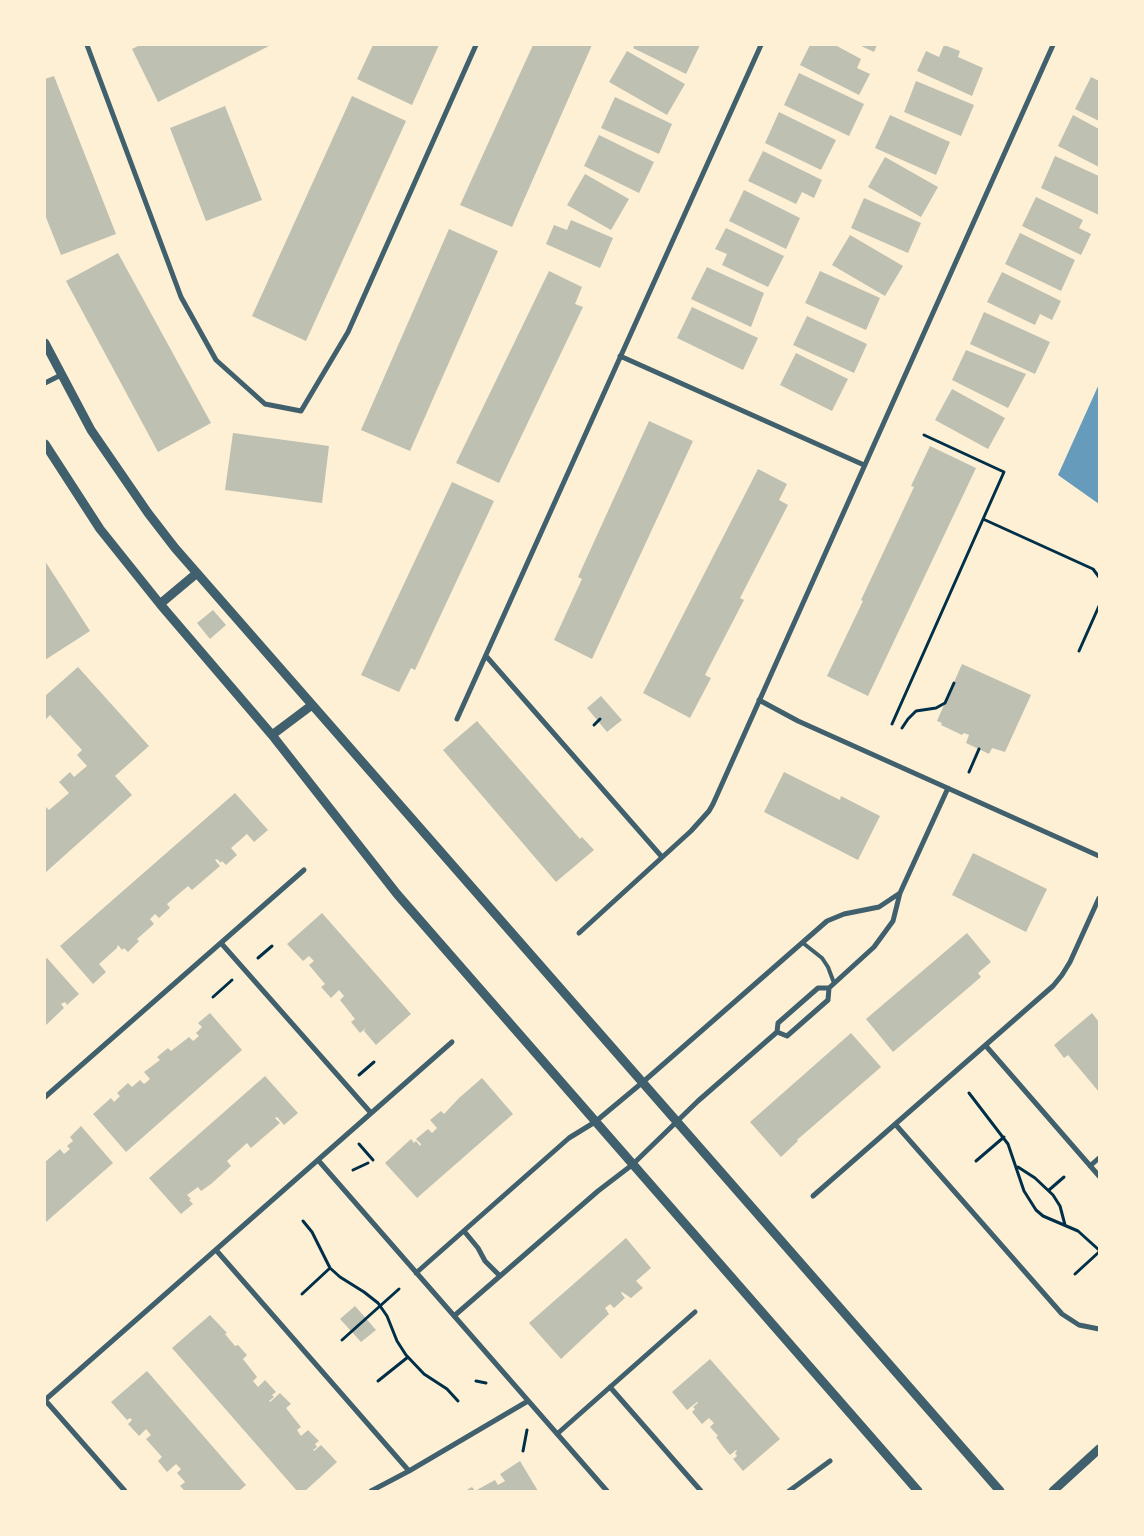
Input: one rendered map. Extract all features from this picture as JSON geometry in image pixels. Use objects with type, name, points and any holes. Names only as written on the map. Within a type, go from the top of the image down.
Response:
[{"type":"street","points":[[87,45],[181,297],[216,360],[265,404],[301,411],[348,332],[476,45]]},
{"type":"street","points":[[457,719],[761,45]]},
{"type":"street","points":[[580,933],[695,827],[709,811],[1051,46]]},
{"type":"street","points":[[45,343],[91,430],[148,513],[175,548],[1000,1491]]},
{"type":"street","points":[[620,356],[864,465]]},
{"type":"street","points":[[45,383],[62,375]]},
{"type":"street","points":[[45,444],[100,529],[160,604],[272,735],[397,894],[918,1491]]},
{"type":"street","points":[[160,604],[198,573]]},
{"type":"street","points":[[486,656],[662,857]]},
{"type":"street","points":[[759,700],[798,721],[1099,856]]},
{"type":"street","points":[[272,735],[312,705]]},
{"type":"street","points":[[777,1032],[787,1036],[828,1000],[829,988],[881,939],[893,920],[900,893],[948,788]]},
{"type":"street","points":[[45,1097],[304,870]]},
{"type":"street","points":[[416,1272],[569,1138],[595,1122],[643,1082],[827,921],[834,917],[879,907],[900,893]]},
{"type":"street","points":[[813,1196],[1044,995],[1062,975],[1078,947],[1099,898]]},
{"type":"street","points":[[221,943],[371,1113]]},
{"type":"street","points":[[454,1316],[598,1191],[632,1165],[777,1032],[778,1023],[818,988],[829,988]]},
{"type":"street","points":[[125,1491],[45,1400],[452,1042]]},
{"type":"street","points":[[986,1046],[1099,1176]]},
{"type":"street","points":[[896,1124],[1062,1314],[1079,1325],[1099,1329]]},
{"type":"street","points":[[1090,1166],[1099,1158]]},
{"type":"street","points":[[318,1160],[607,1491]]},
{"type":"street","points":[[464,1231],[486,1261],[500,1276]]},
{"type":"street","points":[[216,1250],[409,1471]]},
{"type":"street","points":[[557,1434],[695,1312]]},
{"type":"street","points":[[610,1387],[701,1491]]},
{"type":"street","points":[[371,1491],[409,1471],[528,1401]]},
{"type":"street","points":[[1053,1491],[1099,1449]]},
{"type":"street","points":[[789,1491],[830,1461]]},
{"type":"lane","points":[[802,943],[822,958],[828,967],[834,983]]},
{"type":"path","points":[[892,724],[1004,472],[924,435]]},
{"type":"path","points":[[983,519],[1093,569],[1099,577]]},
{"type":"path","points":[[1079,651],[1097,615],[1099,606]]},
{"type":"path","points":[[902,728],[916,711],[936,708],[945,703],[954,683]]},
{"type":"path","points":[[594,725],[600,719]]},
{"type":"path","points":[[969,772],[979,749]]},
{"type":"path","points":[[258,958],[272,946]]},
{"type":"path","points":[[213,997],[232,980]]},
{"type":"path","points":[[359,1075],[374,1062]]},
{"type":"path","points":[[969,1093],[1004,1137],[1011,1150],[1024,1191],[1036,1210],[1043,1216],[1083,1234],[1099,1251],[1075,1274]]},
{"type":"path","points":[[976,1161],[1004,1137]]},
{"type":"path","points":[[359,1144],[373,1160]]},
{"type":"path","points":[[353,1170],[368,1163]]},
{"type":"path","points":[[1017,1167],[1049,1190],[1060,1206],[1065,1225]]},
{"type":"path","points":[[1049,1190],[1064,1177]]},
{"type":"path","points":[[303,1221],[312,1232],[330,1268],[340,1277],[372,1298],[380,1306],[387,1316],[397,1341],[408,1357],[424,1374],[447,1389],[458,1401]]},
{"type":"path","points":[[302,1294],[330,1268]]},
{"type":"path","points":[[342,1340],[399,1289]]},
{"type":"path","points":[[378,1381],[408,1357]]},
{"type":"path","points":[[476,1381],[486,1384]]},
{"type":"path","points":[[523,1451],[527,1430]]},
{"type":"water","points":[[1099,384],[1099,504],[1058,475]]},
{"type":"building","points":[[140,45],[271,45],[158,102],[132,49]]},
{"type":"building","points":[[373,45],[439,45],[412,105],[357,79]]},
{"type":"building","points":[[533,45],[592,45],[512,227],[460,205]]},
{"type":"building","points":[[635,45],[700,45],[686,74],[633,48]]},
{"type":"building","points":[[810,45],[835,45],[861,59],[857,68],[870,74],[859,95],[800,65]]},
{"type":"building","points":[[859,45],[877,45],[874,52]]},
{"type":"building","points":[[944,45],[960,51],[958,57],[983,68],[972,96],[917,71],[926,51],[939,57]]},
{"type":"building","points":[[627,51],[685,84],[667,115],[609,82]]},
{"type":"building","points":[[799,73],[864,104],[849,136],[784,105]]},
{"type":"building","points":[[54,76],[116,234],[61,255],[45,215],[45,79]]},
{"type":"building","points":[[1091,77],[1099,81],[1099,121],[1075,109]]},
{"type":"building","points":[[916,81],[974,105],[961,136],[904,112]]},
{"type":"building","points":[[352,96],[406,121],[306,341],[252,316]]},
{"type":"building","points":[[615,97],[672,124],[659,154],[601,128]]},
{"type":"building","points":[[225,106],[262,200],[206,221],[170,128]]},
{"type":"building","points":[[779,112],[836,140],[821,170],[765,143]]},
{"type":"building","points":[[890,115],[950,142],[936,175],[875,148]]},
{"type":"building","points":[[1073,115],[1099,129],[1099,167],[1058,146]]},
{"type":"building","points":[[599,135],[654,162],[639,193],[584,166]]},
{"type":"building","points":[[763,151],[822,180],[814,198],[802,192],[796,204],[748,181]]},
{"type":"building","points":[[1055,156],[1099,176],[1099,215],[1041,188]]},
{"type":"building","points":[[885,157],[938,187],[921,217],[868,187]]},
{"type":"building","points":[[585,174],[629,199],[611,230],[567,205]]},
{"type":"building","points":[[744,190],[800,218],[786,249],[729,221]]},
{"type":"building","points":[[1036,197],[1083,220],[1079,228],[1091,234],[1081,255],[1022,226]]},
{"type":"building","points":[[864,198],[921,223],[908,253],[851,228]]},
{"type":"building","points":[[571,220],[613,238],[600,268],[546,244],[554,225],[567,230]]},
{"type":"building","points":[[726,228],[784,256],[768,287],[722,265],[727,254],[715,249]]},
{"type":"building","points":[[449,229],[498,251],[410,451],[361,430]]},
{"type":"building","points":[[1020,233],[1075,260],[1061,291],[1005,264]]},
{"type":"building","points":[[850,235],[903,266],[885,296],[832,265]]},
{"type":"building","points":[[118,253],[211,423],[158,452],[66,281]]},
{"type":"building","points":[[707,267],[764,293],[751,327],[691,299]]},
{"type":"building","points":[[549,271],[582,287],[575,304],[583,307],[499,483],[456,463]]},
{"type":"building","points":[[820,271],[880,298],[866,330],[805,303]]},
{"type":"building","points":[[1002,272],[1061,301],[1052,320],[1040,314],[1035,325],[987,302]]},
{"type":"building","points":[[692,307],[758,338],[743,370],[677,338]]},
{"type":"building","points":[[984,312],[1050,342],[1035,374],[970,344]]},
{"type":"building","points":[[807,316],[867,344],[854,373],[793,345]]},
{"type":"building","points":[[966,350],[1026,374],[1008,408],[952,380]]},
{"type":"building","points":[[796,353],[848,379],[832,411],[780,385]]},
{"type":"building","points":[[952,389],[1005,418],[988,449],[935,420]]},
{"type":"building","points":[[649,421],[693,441],[592,659],[554,640],[582,579],[578,577]]},
{"type":"building","points":[[233,433],[329,446],[322,503],[225,490]]},
{"type":"building","points":[[930,446],[976,468],[868,696],[827,676],[863,601],[861,600],[914,487],[911,486]]},
{"type":"building","points":[[758,469],[787,484],[779,500],[788,505],[740,598],[744,600],[705,675],[711,678],[690,718],[643,693]]},
{"type":"building","points":[[452,482],[494,501],[415,670],[411,668],[399,692],[361,675]]},
{"type":"building","points":[[45,561],[90,631],[45,660]]},
{"type":"building","points":[[213,610],[226,625],[210,639],[197,623]]},
{"type":"building","points":[[962,664],[1031,695],[1005,752],[992,748],[989,754],[966,743],[969,735],[964,733],[962,735],[941,725],[942,723],[937,721]]},
{"type":"building","points":[[78,667],[149,746],[115,776],[132,795],[45,873],[45,806],[49,810],[69,793],[59,782],[70,772],[74,777],[87,766],[77,755],[82,750],[50,715],[45,720],[45,696]]},
{"type":"building","points":[[601,696],[622,720],[607,732],[587,708]]},
{"type":"building","points":[[477,721],[580,839],[582,837],[594,850],[556,882],[443,750]]},
{"type":"building","points":[[784,772],[840,800],[841,796],[880,816],[858,860],[764,812]]},
{"type":"building","points":[[235,793],[268,830],[254,842],[247,834],[231,848],[237,855],[226,865],[222,861],[221,863],[217,859],[215,860],[220,866],[192,890],[188,886],[167,904],[170,908],[159,918],[155,914],[150,919],[154,924],[137,939],[139,941],[128,952],[124,948],[122,950],[118,945],[99,964],[106,972],[93,984],[60,946]]},
{"type":"building","points":[[973,853],[1047,889],[1026,932],[952,895]]},
{"type":"building","points":[[322,913],[411,1014],[376,1045],[364,1031],[366,1028],[360,1033],[351,1022],[355,1019],[340,1000],[344,996],[339,990],[331,998],[321,987],[325,984],[309,965],[314,961],[309,956],[303,961],[287,944]]},
{"type":"building","points":[[967,933],[991,962],[978,973],[981,977],[893,1052],[866,1019]]},
{"type":"building","points":[[47,958],[79,994],[67,1005],[65,1002],[61,1004],[64,1008],[45,1026],[45,959]]},
{"type":"building","points":[[210,1013],[242,1050],[126,1152],[93,1114],[111,1098],[114,1102],[120,1096],[117,1093],[128,1083],[132,1087],[140,1080],[144,1084],[150,1079],[144,1072],[160,1060],[157,1057],[168,1048],[171,1051],[189,1037],[193,1041],[199,1036],[196,1033],[202,1027],[198,1023]]},
{"type":"building","points":[[1092,1013],[1099,1022],[1099,1092],[1068,1055],[1064,1058],[1054,1045]]},
{"type":"building","points":[[851,1033],[881,1067],[797,1140],[781,1157],[750,1122]]},
{"type":"building","points":[[265,1076],[298,1113],[284,1125],[277,1117],[275,1118],[280,1123],[251,1148],[247,1143],[227,1161],[231,1166],[211,1184],[201,1191],[198,1187],[187,1195],[193,1204],[181,1214],[149,1178]]},
{"type":"building","points":[[482,1078],[513,1114],[417,1198],[385,1163],[411,1139],[420,1146],[421,1144],[416,1139],[428,1129],[432,1133],[437,1128],[430,1120],[441,1111],[444,1114]]},
{"type":"building","points":[[81,1126],[113,1163],[45,1223],[45,1162],[60,1149],[64,1154],[70,1149],[67,1146],[73,1141],[70,1137]]},
{"type":"building","points":[[626,1238],[651,1268],[636,1281],[643,1288],[631,1298],[622,1292],[625,1298],[614,1308],[610,1304],[605,1308],[609,1314],[561,1359],[529,1323]]},
{"type":"building","points":[[355,1306],[376,1330],[361,1342],[340,1319]]},
{"type":"building","points":[[210,1315],[227,1333],[225,1334],[235,1346],[238,1345],[247,1355],[243,1359],[257,1377],[253,1381],[258,1387],[265,1380],[276,1392],[269,1401],[280,1393],[291,1404],[286,1408],[301,1427],[297,1430],[301,1436],[308,1430],[319,1441],[315,1444],[317,1447],[313,1450],[321,1445],[337,1462],[305,1491],[297,1491],[172,1348]]},
{"type":"building","points":[[710,1359],[780,1439],[743,1471],[733,1459],[737,1456],[735,1453],[737,1451],[730,1455],[716,1437],[718,1436],[710,1427],[714,1423],[709,1418],[702,1424],[692,1412],[695,1409],[693,1407],[698,1403],[687,1410],[672,1392]]},
{"type":"building","points":[[147,1371],[246,1485],[239,1491],[185,1491],[180,1486],[185,1482],[177,1473],[181,1469],[176,1464],[167,1472],[158,1461],[162,1457],[146,1439],[151,1435],[146,1429],[139,1436],[128,1424],[132,1420],[130,1418],[127,1420],[111,1402]]},
{"type":"building","points":[[520,1461],[538,1491],[475,1491],[495,1480],[498,1485],[505,1481],[500,1474]]},
{"type":"building","points":[[472,1487],[475,1491],[465,1491]]}]
